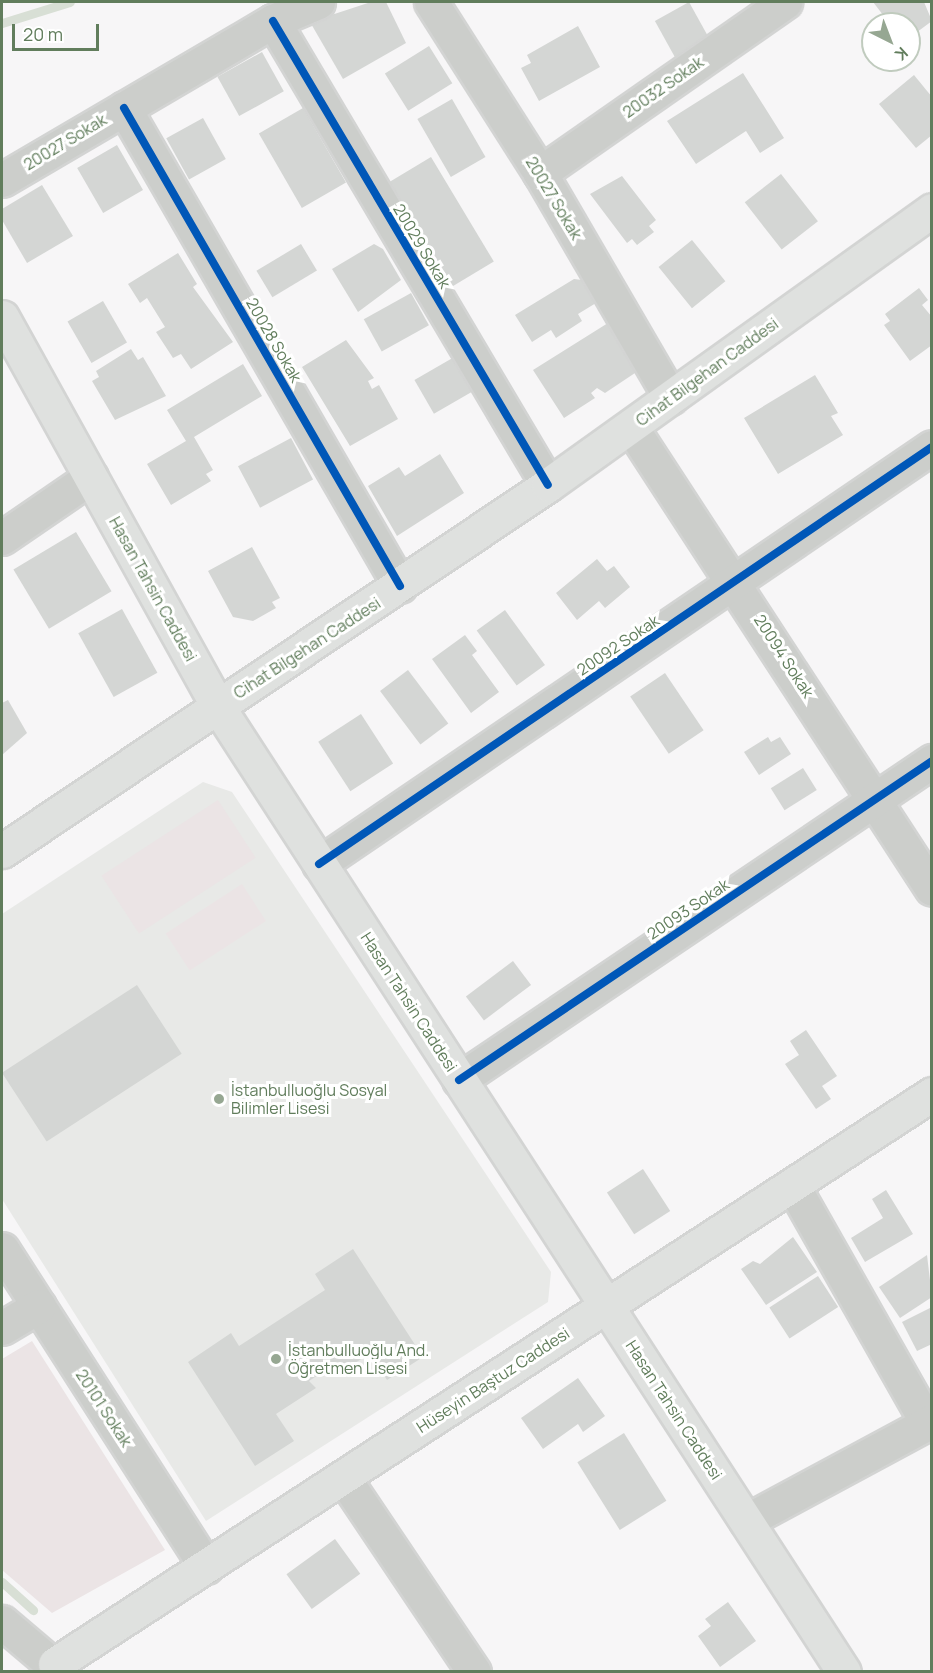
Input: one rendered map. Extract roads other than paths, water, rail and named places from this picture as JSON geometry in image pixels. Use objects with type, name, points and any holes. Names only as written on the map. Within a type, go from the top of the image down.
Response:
[{"type":"main road","name":"Cihat Bilgehan Caddesi","points":[[2,851],[548,485],[932,210]]},
{"type":"main road","name":"Hasan Tahsin Caddesi","points":[[2,317],[218,707],[844,1671]]},
{"type":"main road","name":"Hüseyin Baştuz Caddesi","points":[[58,1668],[343,1477],[932,1094]]},
{"type":"street","name":"20027 Sokak","points":[[2,180],[273,21],[318,2]]},
{"type":"street","name":"20027 Sokak","points":[[431,2],[540,172],[671,398]]},
{"type":"street","name":"20032 Sokak","points":[[540,172],[785,2]]},
{"type":"street","name":"20029 Sokak","points":[[273,21],[548,485]]},
{"type":"street","name":"20028 Sokak","points":[[124,108],[400,586]]},
{"type":"street","name":"20094 Sokak","points":[[631,427],[736,581],[932,889]]},
{"type":"street","name":"20092 Sokak","points":[[319,864],[932,447]]},
{"type":"street","points":[[2,538],[91,477]]},
{"type":"street","name":"20093 Sokak","points":[[459,1080],[932,761]]},
{"type":"street","points":[[746,1521],[929,1422],[793,1186]]},
{"type":"street","name":"20101 Sokak","points":[[2,1249],[206,1567]]},
{"type":"street","points":[[2,1328],[39,1306]]},
{"type":"street","points":[[343,1477],[474,1671]]},
{"type":"street","points":[[2,1622],[58,1668]]},
{"type":"waterway","points":[[2,23],[70,2]]},
{"type":"waterway","points":[[2,1582],[33,1610]]},
{"type":"place","name":"İstanbulluoğlu Sosyal Bilimler Lisesi","points":[[219,1099]]},
{"type":"place","name":"İstanbulluoğlu And. Öğretmen Lisesi","points":[[276,1359]]}]
